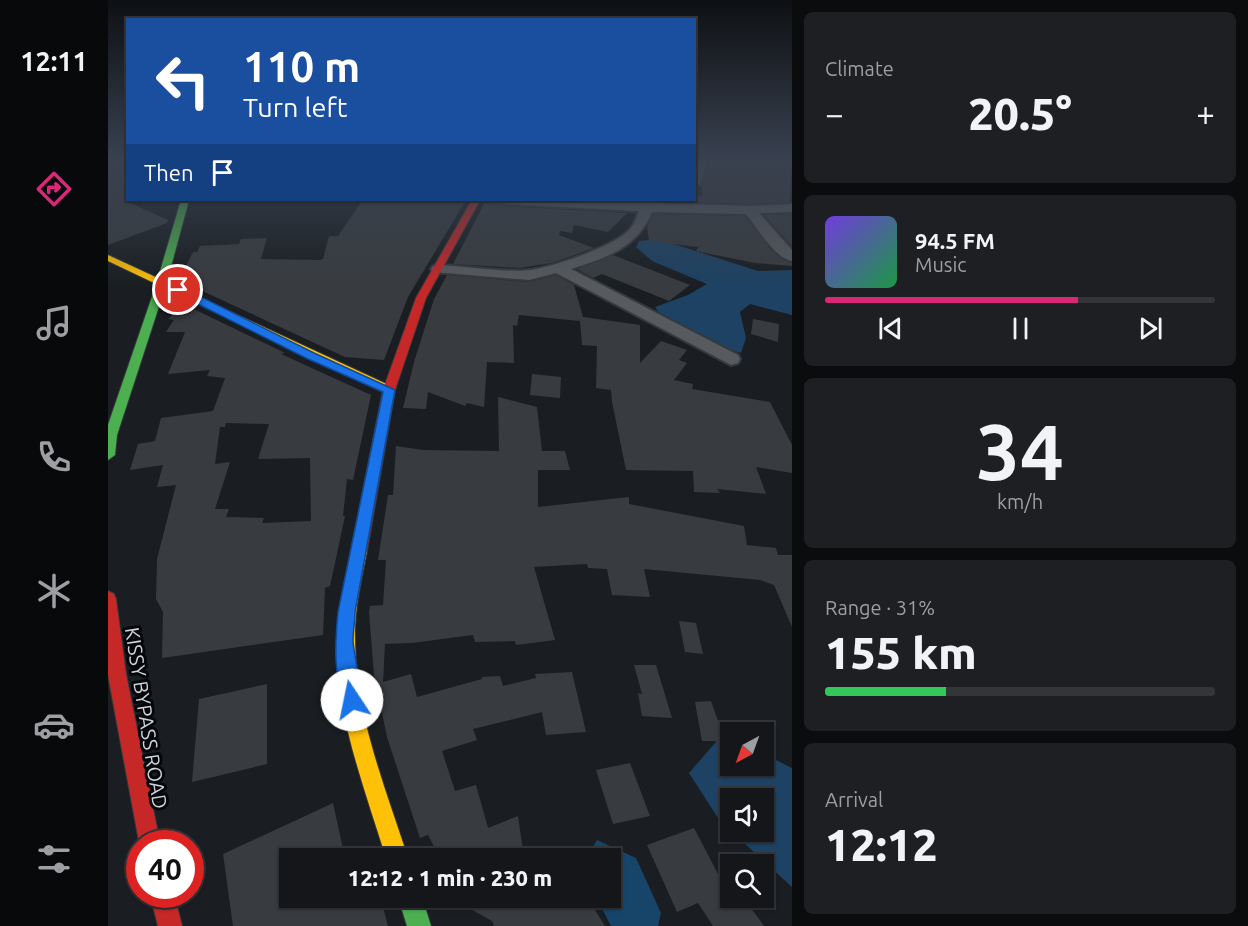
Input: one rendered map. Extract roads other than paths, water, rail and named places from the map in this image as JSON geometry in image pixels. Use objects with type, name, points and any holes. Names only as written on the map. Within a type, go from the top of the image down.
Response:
[{"type":"street","points":[[108,455],[111,435],[162,281],[185,201]]},
{"type":"street","points":[[394,848],[348,682],[344,639],[358,549],[389,390],[421,298],[475,201]]},
{"type":"street","points":[[567,201],[608,202],[647,208],[690,203],[750,210],[792,208]]},
{"type":"street","points":[[438,269],[529,275],[603,251],[628,238],[636,232],[647,208]]},
{"type":"street","points":[[750,210],[778,245],[792,257]]},
{"type":"street","points":[[108,258],[162,281],[306,354],[389,390]]},
{"type":"street","points":[[556,267],[731,359]]},
{"type":"street","name":"KISSY BYPASS ROAD","points":[[108,599],[112,675],[146,830]]},
{"type":"street","points":[[166,908],[170,926]]},
{"type":"street","points":[[413,908],[419,926]]}]
